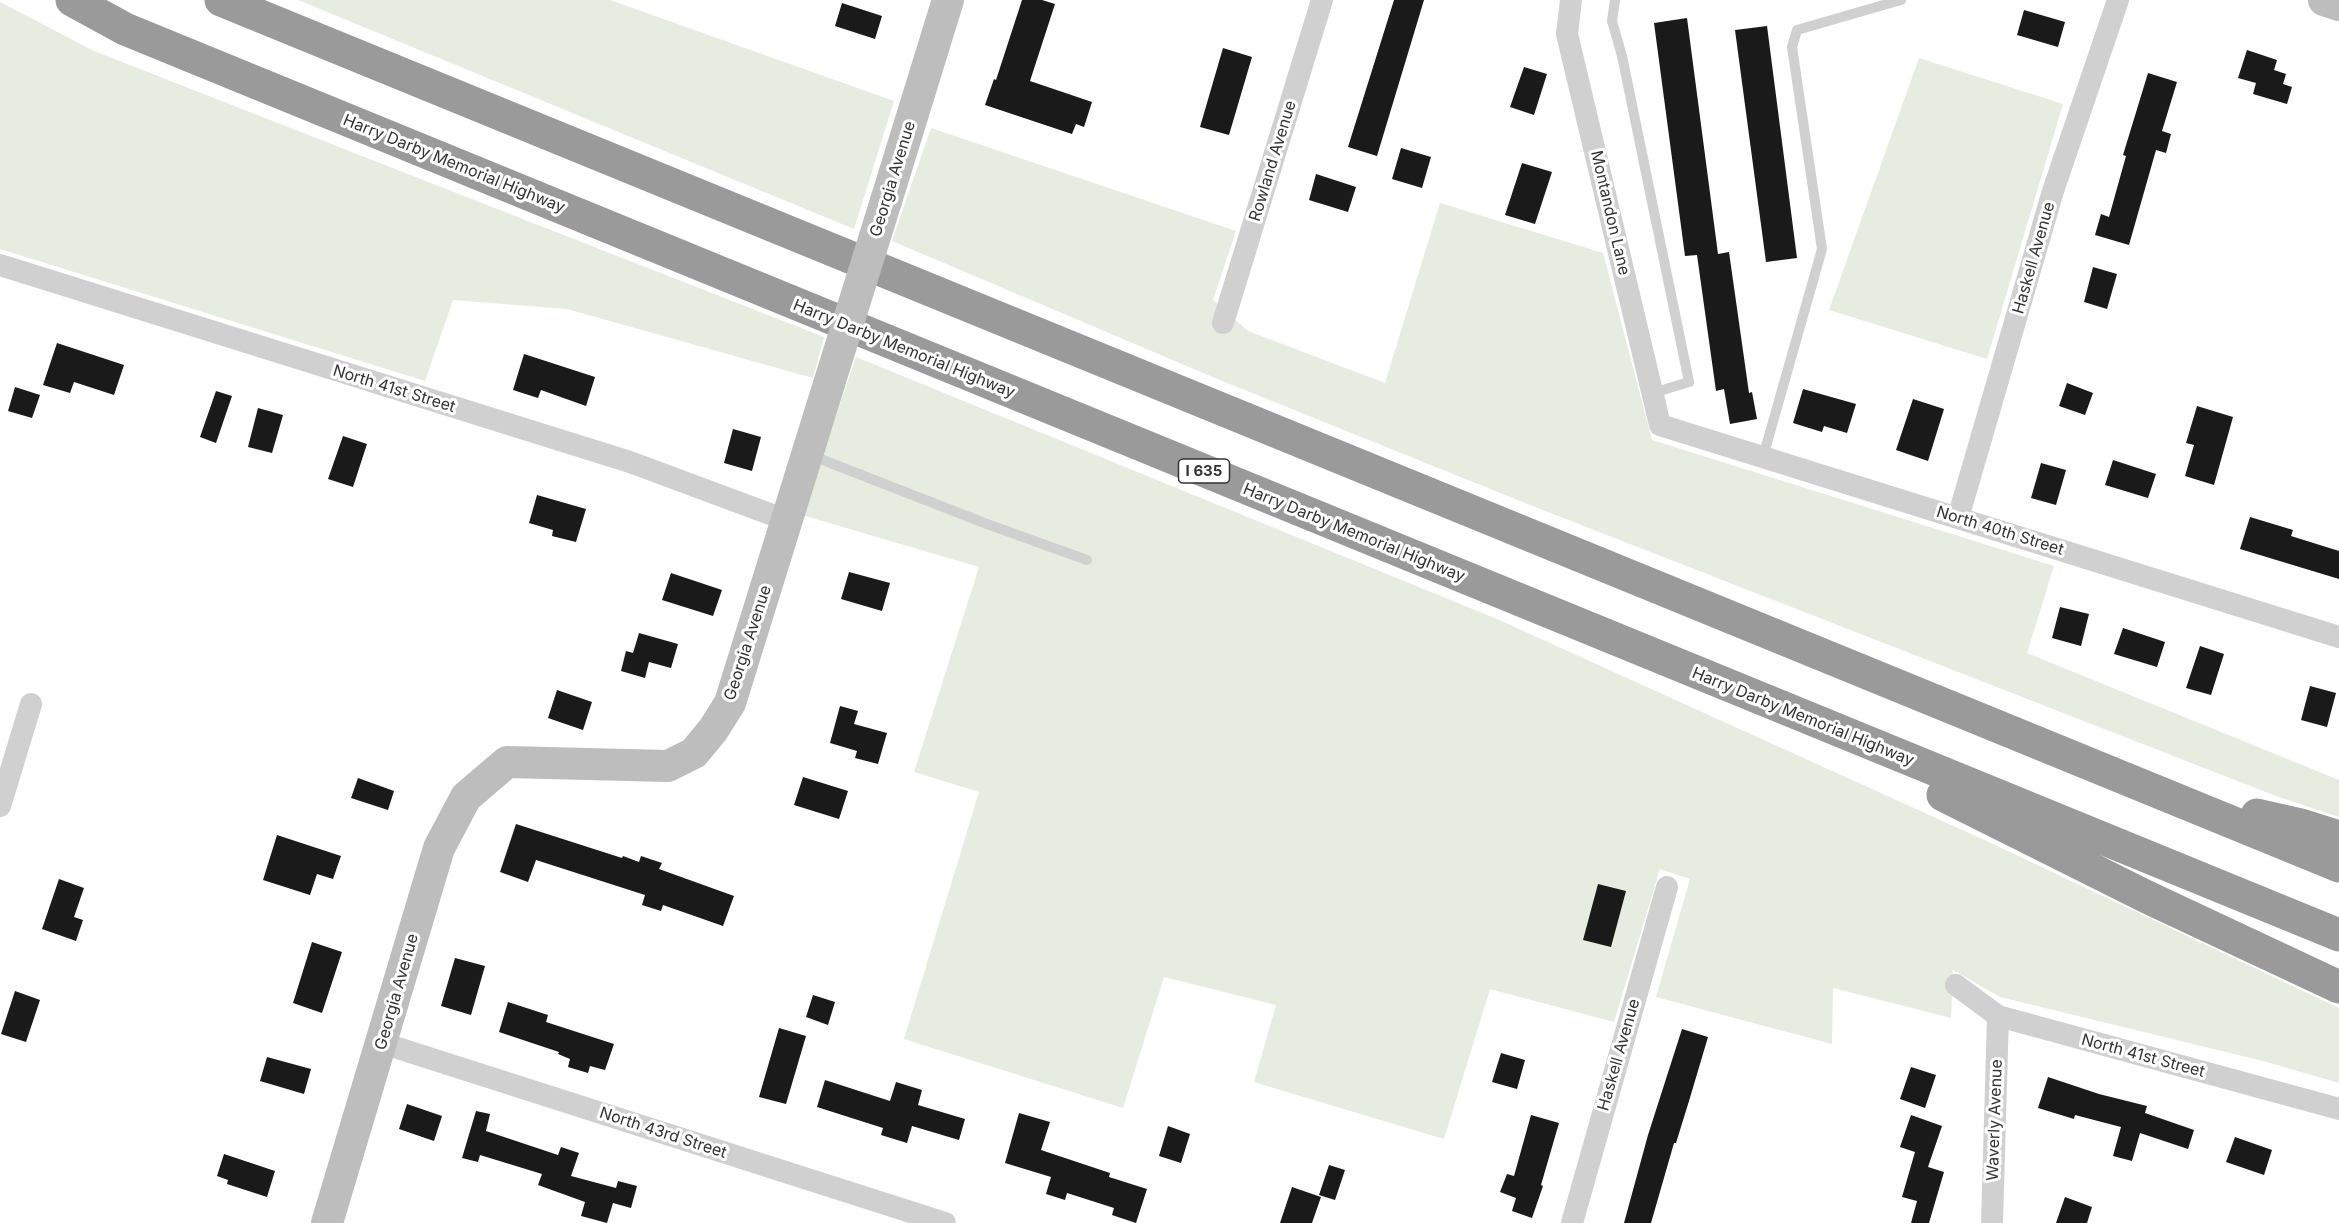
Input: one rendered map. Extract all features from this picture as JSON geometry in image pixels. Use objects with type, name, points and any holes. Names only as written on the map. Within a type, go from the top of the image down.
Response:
[{"type":"highway","name":"Harry Darby Memorial Highway","points":[[72,0],[125,29],[2339,935]]},
{"type":"highway","points":[[221,0],[2339,866]]},
{"type":"highway","points":[[1722,684],[2147,897],[2339,987]]},
{"type":"highway","points":[[2166,795],[2301,825],[2339,837]]},
{"type":"street","name":"Georgia Avenue","points":[[327,1223],[439,848],[466,797],[507,762],[668,766],[694,753],[713,730],[730,703],[948,0]]},
{"type":"street","name":"Rowland Avenue","points":[[1224,323],[1322,0]]},
{"type":"street","name":"Montandon Lane","points":[[1571,0],[1567,34],[1660,425]]},
{"type":"street","name":"Haskell Avenue","points":[[1958,518],[2053,191],[2118,0]]},
{"type":"street","points":[[2324,0],[2339,5]]},
{"type":"street","name":"North 41st Street","points":[[0,265],[630,462],[786,520]]},
{"type":"street","name":"North 40th Street","points":[[1660,425],[2339,637]]},
{"type":"street","points":[[0,806],[31,704]]},
{"type":"street","name":"Haskell Avenue","points":[[1572,1223],[1667,887]]},
{"type":"street","name":"North 41st Street","points":[[1956,985],[1998,1016],[2339,1109]]},
{"type":"street","name":"Waverly Avenue","points":[[1992,1223],[1998,1016]]},
{"type":"street","name":"North 43rd Street","points":[[382,1043],[945,1223]]},
{"type":"lane","points":[[1615,0],[1612,21],[1622,56],[1689,382],[1653,393]]},
{"type":"lane","points":[[1763,458],[1822,249],[1792,47],[1797,30],[1901,0]]},
{"type":"lane","points":[[807,454],[976,520],[1087,560]]},
{"type":"shaded area","points":[[298,0],[610,0],[894,101],[854,229]]},
{"type":"shaded area","points":[[0,2],[94,51],[824,337],[813,378],[567,309],[453,300],[425,381],[0,249]]},
{"type":"shaded area","points":[[1919,58],[2063,104],[1987,359],[1829,310]]},
{"type":"shaded area","points":[[931,128],[1236,231],[1213,300],[1248,331],[1385,383],[1440,203],[1603,253],[1652,440],[2054,566],[2027,653],[2339,780],[2339,817],[2276,796],[1530,505],[1215,378],[892,241]]},
{"type":"shaded area","points":[[856,357],[1497,619],[1991,843],[2339,1008],[2339,1083],[2267,1062],[2000,997],[1953,970],[1951,1018],[1833,988],[1832,1044],[1656,997],[1690,879],[1660,869],[1614,1022],[1490,989],[1444,1139],[1254,1082],[1276,1005],[1164,977],[1123,1108],[904,1039],[979,792],[914,772],[979,567],[802,515]]},
{"type":"building","points":[[1022,0],[1042,0],[1055,4],[1030,81],[1092,102],[1084,127],[1076,124],[1072,134],[985,105],[994,79],[996,80]]},
{"type":"building","points":[[1394,0],[1424,0],[1377,156],[1348,147]]},
{"type":"building","points":[[842,3],[882,16],[875,39],[835,26]]},
{"type":"building","points":[[2024,10],[2065,22],[2058,47],[2017,35]]},
{"type":"building","points":[[1687,18],[1718,254],[1729,252],[1749,393],[1752,392],[1757,419],[1730,424],[1724,389],[1716,391],[1697,255],[1685,256],[1654,23]]},
{"type":"building","points":[[1767,26],[1797,258],[1766,262],[1735,30]]},
{"type":"building","points":[[1223,48],[1252,57],[1229,135],[1200,127]]},
{"type":"building","points":[[2247,50],[2277,60],[2274,70],[2286,74],[2283,84],[2292,87],[2287,104],[2253,94],[2256,83],[2238,78]]},
{"type":"building","points":[[1524,67],[1547,74],[1534,115],[1510,107]]},
{"type":"building","points":[[2148,73],[2177,82],[2162,131],[2171,134],[2166,153],[2156,150],[2129,245],[2095,235],[2101,214],[2109,217],[2126,156],[2123,155]]},
{"type":"building","points":[[1401,148],[1431,157],[1422,188],[1392,179]]},
{"type":"building","points":[[1522,163],[1552,172],[1535,224],[1505,215]]},
{"type":"building","points":[[1316,174],[1356,187],[1348,212],[1309,200]]},
{"type":"building","points":[[2093,267],[2117,274],[2107,309],[2084,302]]},
{"type":"building","points":[[57,343],[124,365],[114,395],[74,382],[70,393],[43,385]]},
{"type":"building","points":[[524,354],[595,377],[586,406],[541,390],[538,398],[513,390]]},
{"type":"building","points":[[2067,383],[2093,393],[2085,415],[2059,406]]},
{"type":"building","points":[[15,387],[40,395],[32,418],[8,411]]},
{"type":"building","points":[[1803,389],[1856,404],[1847,433],[1824,426],[1822,432],[1793,423]]},
{"type":"building","points":[[216,391],[232,396],[216,443],[200,437]]},
{"type":"building","points":[[1913,399],[1944,409],[1928,461],[1896,450]]},
{"type":"building","points":[[2197,406],[2233,417],[2214,485],[2185,476],[2194,445],[2186,443]]},
{"type":"building","points":[[258,408],[283,415],[272,453],[248,447]]},
{"type":"building","points":[[733,429],[761,437],[752,471],[724,463]]},
{"type":"building","points":[[343,436],[367,444],[353,487],[328,479]]},
{"type":"building","points":[[2113,460],[2156,474],[2148,498],[2105,485]]},
{"type":"building","points":[[2041,463],[2066,470],[2056,505],[2031,498]]},
{"type":"building","points":[[537,495],[586,509],[576,542],[552,536],[553,530],[529,523]]},
{"type":"building","points":[[2250,517],[2293,530],[2291,536],[2339,551],[2339,579],[2240,549]]},
{"type":"building","points":[[849,572],[890,583],[882,611],[841,599]]},
{"type":"building","points":[[671,573],[722,590],[713,616],[662,600]]},
{"type":"building","points":[[2060,607],[2089,614],[2081,646],[2052,638]]},
{"type":"building","points":[[2123,628],[2165,642],[2157,667],[2114,654]]},
{"type":"building","points":[[639,633],[678,644],[671,668],[649,662],[645,678],[621,671],[626,651],[633,653]]},
{"type":"building","points":[[2200,646],[2224,654],[2211,695],[2186,688]]},
{"type":"building","points":[[2310,686],[2336,693],[2327,727],[2301,720]]},
{"type":"building","points":[[557,690],[592,702],[583,730],[548,718]]},
{"type":"building","points":[[840,706],[858,711],[854,724],[887,733],[878,764],[855,758],[857,751],[830,743]]},
{"type":"building","points":[[803,777],[848,791],[839,819],[794,805]]},
{"type":"building","points":[[358,778],[394,791],[388,810],[351,798]]},
{"type":"building","points":[[516,824],[622,858],[623,856],[639,862],[641,856],[662,863],[659,869],[734,896],[723,926],[663,905],[661,911],[642,905],[645,895],[536,860],[528,882],[500,872]]},
{"type":"building","points":[[277,835],[341,856],[333,879],[317,874],[310,895],[263,880]]},
{"type":"building","points":[[59,879],[84,888],[74,917],[83,920],[76,941],[42,929]]},
{"type":"building","points":[[1598,884],[1626,891],[1611,947],[1583,940]]},
{"type":"building","points":[[312,942],[342,952],[322,1013],[293,1003]]},
{"type":"building","points":[[455,958],[485,966],[471,1015],[441,1006]]},
{"type":"building","points":[[15,991],[40,1000],[26,1042],[1,1034]]},
{"type":"building","points":[[813,995],[835,1002],[828,1025],[806,1017]]},
{"type":"building","points":[[508,1002],[548,1015],[546,1022],[614,1044],[605,1070],[590,1066],[588,1073],[568,1067],[570,1059],[558,1054],[559,1052],[499,1032]]},
{"type":"building","points":[[779,1028],[806,1036],[786,1104],[759,1097]]},
{"type":"building","points":[[1682,1029],[1708,1037],[1689,1101],[1676,1143],[1674,1143],[1651,1223],[1624,1223],[1648,1135]]},
{"type":"building","points":[[1501,1053],[1525,1060],[1517,1089],[1492,1082]]},
{"type":"building","points":[[267,1057],[311,1069],[304,1094],[260,1081]]},
{"type":"building","points":[[1911,1067],[1936,1075],[1925,1108],[1900,1099]]},
{"type":"building","points":[[2048,1077],[2099,1094],[2147,1106],[2145,1113],[2194,1130],[2188,1149],[2140,1133],[2132,1161],[2113,1156],[2121,1127],[2075,1115],[2074,1119],[2038,1108]]},
{"type":"building","points":[[825,1080],[890,1101],[896,1082],[922,1090],[918,1105],[965,1119],[959,1140],[912,1126],[907,1143],[881,1135],[883,1128],[817,1107]]},
{"type":"building","points":[[407,1104],[442,1116],[434,1141],[399,1129]]},
{"type":"building","points":[[476,1111],[490,1114],[486,1131],[558,1155],[561,1147],[579,1153],[571,1176],[616,1188],[618,1181],[637,1186],[631,1208],[613,1203],[607,1223],[581,1216],[585,1202],[538,1185],[542,1174],[480,1155],[478,1162],[462,1158]]},
{"type":"building","points":[[1019,1113],[1050,1122],[1041,1150],[1110,1173],[1109,1177],[1147,1189],[1136,1223],[1112,1215],[1114,1208],[1067,1193],[1065,1200],[1046,1194],[1051,1177],[1005,1163]]},
{"type":"building","points":[[1531,1115],[1559,1123],[1541,1185],[1543,1186],[1532,1218],[1512,1211],[1516,1198],[1500,1192],[1507,1174],[1514,1176]]},
{"type":"building","points":[[1911,1115],[1942,1126],[1928,1167],[1944,1172],[1929,1223],[1911,1223],[1917,1201],[1902,1197],[1915,1152],[1900,1147]]},
{"type":"building","points":[[1168,1126],[1190,1134],[1181,1163],[1159,1156]]},
{"type":"building","points":[[2235,1137],[2272,1150],[2264,1175],[2226,1162]]},
{"type":"building","points":[[224,1154],[275,1171],[267,1197],[227,1184],[228,1180],[217,1176]]},
{"type":"building","points":[[1329,1165],[1345,1170],[1335,1200],[1319,1195]]},
{"type":"building","points":[[1292,1187],[1321,1197],[1312,1223],[1280,1223]]},
{"type":"building","points":[[2065,1197],[2092,1207],[2087,1223],[2056,1223]]}]
